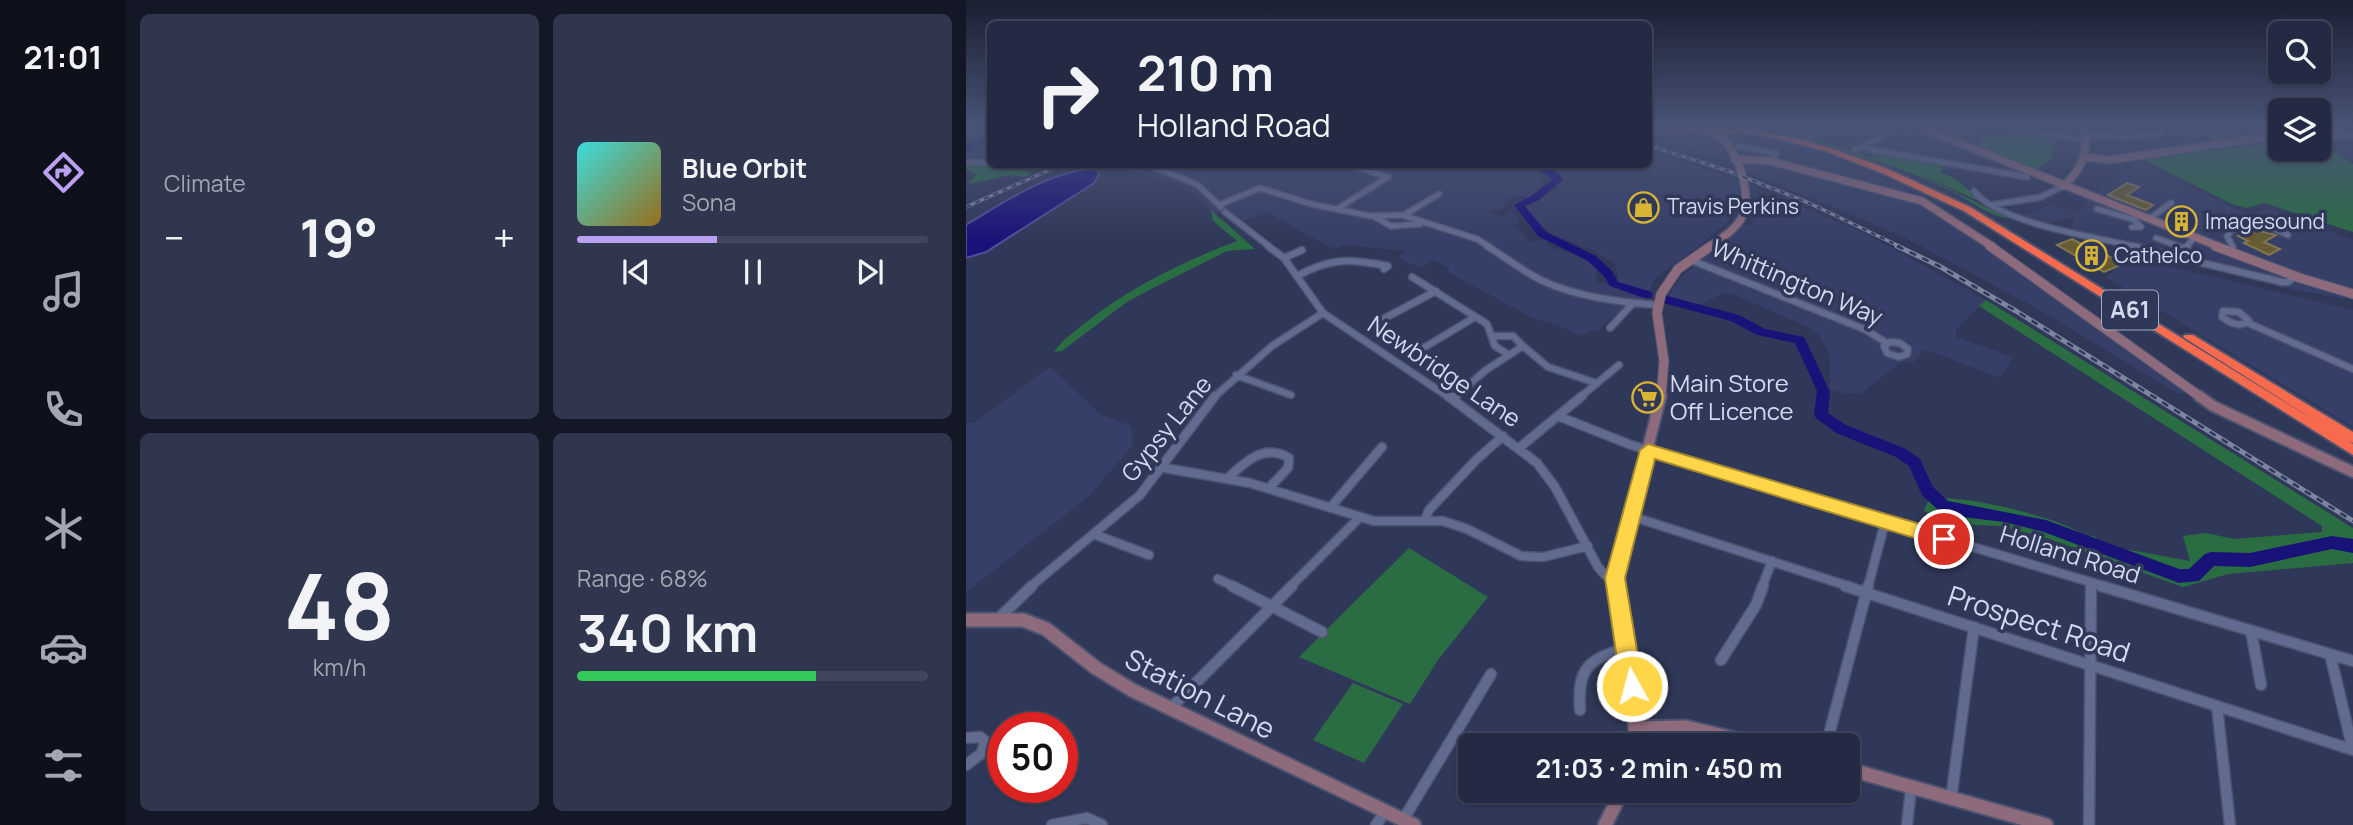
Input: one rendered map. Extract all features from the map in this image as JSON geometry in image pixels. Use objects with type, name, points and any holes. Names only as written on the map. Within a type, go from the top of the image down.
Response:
[{"type":"highway","name":"A61","points":[[1870,166],[1967,209],[2353,450]]},
{"type":"highway","name":"A61","points":[[1883,166],[1967,203],[2353,438]]},
{"type":"main road","points":[[1637,733],[1615,578],[1661,396],[1663,372],[1657,305],[1670,279],[1728,233],[1744,214],[1747,201],[1737,166]]},
{"type":"main road","points":[[1787,166],[1923,201],[2021,266],[2213,406],[2353,472]]},
{"type":"main road","points":[[2010,166],[2295,276],[2353,294]]},
{"type":"main road","points":[[2063,186],[2076,175],[2081,166]]},
{"type":"main road","name":"Station Lane","points":[[966,620],[1023,620],[1046,629],[1096,668],[1132,690],[1409,822]]},
{"type":"main road","points":[[1637,727],[1663,723],[1693,726],[1718,733]]},
{"type":"main road","points":[[1860,773],[2046,825]]},
{"type":"main road","points":[[1605,825],[1616,803]]},
{"type":"street","points":[[1964,166],[2028,177]]},
{"type":"street","points":[[1997,172],[2014,167]]},
{"type":"street","name":"Newbridge Lane","points":[[1157,168],[1191,181],[1284,258],[1323,313],[1452,399],[1537,463],[1555,487],[1605,575],[1615,578]]},
{"type":"street","points":[[1337,209],[1388,177],[1359,168]]},
{"type":"street","points":[[1987,204],[2005,204],[2042,197],[2063,186]]},
{"type":"street","points":[[1227,212],[1260,188],[1311,204],[1371,216],[1406,216],[1477,239],[1540,280],[1573,292],[1657,305]]},
{"type":"street","points":[[1974,191],[1987,204],[2006,213],[2258,277],[2282,282],[2295,276]]},
{"type":"street","points":[[1401,225],[1406,216],[1439,194]]},
{"type":"street","points":[[2096,209],[2142,218],[2171,203]]},
{"type":"street","points":[[2005,204],[2003,207],[2006,213]]},
{"type":"street","points":[[1385,223],[1388,217],[1394,215]]},
{"type":"street","points":[[1371,216],[1391,226],[1425,224]]},
{"type":"street","points":[[2132,227],[2141,227],[2142,218]]},
{"type":"street","points":[[2229,251],[2233,247],[2227,236],[2230,229],[2240,223],[2255,221],[2288,234]]},
{"type":"street","points":[[2156,238],[2185,248],[2195,237]]},
{"type":"street","points":[[1284,258],[1302,250]]},
{"type":"street","points":[[1297,276],[1317,264],[1337,258],[1388,266],[1384,269]]},
{"type":"street","name":"Whittington Way","points":[[1691,260],[1864,328],[1887,343]]},
{"type":"street","points":[[1412,277],[1487,324],[1495,346],[1510,355]]},
{"type":"street","points":[[1385,318],[1436,291]]},
{"type":"street","points":[[1611,328],[1633,303]]},
{"type":"street","name":"Gypsy Lane","points":[[999,618],[1018,596],[1141,494],[1164,468],[1203,409],[1236,375],[1323,313]]},
{"type":"street","points":[[1425,347],[1475,317]]},
{"type":"street","points":[[2248,323],[2353,369]]},
{"type":"street","points":[[1493,336],[1513,336],[1548,367],[1596,383]]},
{"type":"street","points":[[1452,399],[1471,386],[1486,370],[1523,346]]},
{"type":"street","points":[[1519,447],[1619,365]]},
{"type":"street","name":"Gypsy Lane","points":[[1236,375],[1291,395]]},
{"type":"street","name":"Holland Road","points":[[1558,416],[1585,429],[1648,450],[2353,661]]},
{"type":"street","points":[[1425,520],[1436,503],[1503,436]]},
{"type":"street","points":[[1330,508],[1382,447]]},
{"type":"street","points":[[1228,478],[1253,456],[1268,451],[1282,453],[1289,458],[1288,468],[1269,488]]},
{"type":"street","points":[[1164,468],[1228,478],[1269,488],[1374,521],[1443,521],[1467,529],[1521,556],[1543,557],[1588,546]]},
{"type":"street","name":"Prospect Road","points":[[1631,516],[2353,750]]},
{"type":"street","points":[[1171,708],[1275,606],[1360,517]]},
{"type":"street","points":[[1829,733],[1885,522]]},
{"type":"street","points":[[1096,534],[1149,555]]},
{"type":"street","points":[[1721,660],[1756,605],[1772,561]]},
{"type":"street","points":[[1218,579],[1322,632]]},
{"type":"street","points":[[2089,825],[2091,583]]},
{"type":"street","points":[[1951,800],[1974,627]]},
{"type":"street","points":[[2251,631],[2261,685]]},
{"type":"street","points":[[1580,710],[1577,688],[1580,673],[1588,663],[1604,653],[1627,648]]},
{"type":"street","points":[[2330,654],[2353,750]]},
{"type":"street","points":[[1409,822],[1490,674]]},
{"type":"street","points":[[2217,706],[2230,825]]},
{"type":"street","points":[[966,738],[980,737],[985,741],[980,756],[966,765]]},
{"type":"street","points":[[1907,825],[1911,789]]},
{"type":"street","points":[[1376,825],[1385,811]]},
{"type":"street","points":[[1052,825],[1087,818],[1102,825]]},
{"type":"shaded area","points":[[1694,166],[1740,182],[1737,209],[1727,222],[1654,279],[1649,293],[1619,283],[1615,264],[1596,252],[1551,234],[1528,211],[1526,204],[1534,200],[1512,196],[1501,209],[1489,211],[1502,217],[1511,211],[1520,222],[1515,226],[1532,243],[1544,239],[1551,247],[1590,259],[1598,264],[1596,281],[1645,298],[1637,309],[1619,312],[1596,331],[1591,330],[1582,336],[1533,318],[1448,272],[1449,268],[1434,260],[1420,268],[1398,258],[1406,251],[1345,245],[1334,249],[1266,212],[1244,221],[1229,210],[1215,214],[1196,195],[1163,179],[1114,168],[1531,168],[1543,181],[1544,187],[1535,195],[1541,197],[1554,190],[1563,180],[1549,168]]},
{"type":"shaded area","points":[[1743,166],[1850,166],[1909,188],[1906,198],[1974,239],[2186,392],[2178,394],[2045,313],[1904,237],[1744,170]]},
{"type":"shaded area","points":[[2130,166],[2146,166],[2246,214],[2270,209],[2353,240],[2353,300],[2285,288],[2068,234],[2076,217],[2042,224],[2018,218],[2052,204],[2079,213],[2090,193]]},
{"type":"shaded area","points":[[1090,169],[1097,170],[1099,175],[1094,183],[986,252],[966,258],[966,225],[1041,183]]},
{"type":"shaded area","points":[[1783,199],[1865,233],[1986,300],[1956,329],[1956,337],[2013,357],[2000,378],[1924,349],[1914,362],[1902,362],[1860,394],[1843,393],[1830,389],[1830,356],[1820,336],[1808,327],[1732,294],[1723,293],[1691,309],[1667,299],[1679,279],[1743,225],[1751,225],[1760,213],[1780,213],[1776,200]]},
{"type":"shaded area","points":[[2129,257],[2353,310],[2353,427],[2106,277]]},
{"type":"shaded area","points":[[1050,367],[1100,414],[1131,426],[1133,445],[1089,496],[966,592],[966,422],[974,423]]},
{"type":"green space","points":[[966,166],[1021,168],[1032,174],[1024,177],[1011,175],[968,184],[976,175],[966,169]]},
{"type":"green space","points":[[1887,166],[1943,166],[1941,173],[1957,181],[1981,202],[1913,171],[2008,218],[1988,212],[1955,193]]},
{"type":"green space","points":[[2023,166],[2043,166],[2038,169]]},
{"type":"green space","points":[[2155,166],[2353,166],[2353,232],[2264,203],[2247,208],[2234,205]]},
{"type":"green space","points":[[1211,210],[1255,249],[1227,251],[1155,287],[1127,302],[1062,351],[1054,352],[1064,340],[1102,310],[1139,287],[1237,241],[1213,221]]},
{"type":"green space","points":[[1986,300],[2353,528],[2353,563],[2228,574],[2183,587],[2049,539],[2000,526],[1953,524],[1924,511],[1929,499],[1959,499],[1992,504],[2025,512],[2096,537],[2097,544],[2190,561],[2183,536],[2206,533],[2234,539],[2322,532],[2322,526],[1979,306]]},
{"type":"green space","points":[[1409,548],[1488,597],[1438,660],[1410,704],[1299,657]]},
{"type":"green space","points":[[1353,683],[1403,704],[1364,763],[1313,740]]},
{"type":"building","points":[[2127,183],[2139,187],[2127,195],[2153,205],[2146,210],[2108,195]]},
{"type":"building","points":[[2252,229],[2276,235],[2264,242],[2280,249],[2269,255],[2244,243],[2248,241],[2238,236]]},
{"type":"building","name":"Cathelco","points":[[2072,239],[2123,264],[2104,272],[2057,245]]},
{"type":"waterway","points":[[1542,168],[1558,179],[1535,198],[1519,205],[1542,234],[1592,258],[1608,273],[1614,284],[1648,295]]},
{"type":"waterway","points":[[1667,300],[1735,318],[1761,332],[1800,340],[1821,388]]},
{"type":"waterway","points":[[1823,392],[1821,415],[1841,429],[1901,453],[1915,463],[1927,491],[1943,505],[2046,526],[2179,576],[2193,576],[2211,559],[2250,560],[2318,544],[2344,543],[2353,546]]},
{"type":"railway","points":[[1711,166],[1809,203],[1901,247]]},
{"type":"railway","points":[[966,207],[1054,168]]},
{"type":"railway","points":[[1897,246],[1939,266],[2016,311],[2353,521]]},
{"type":"place","name":"Travis Perkins","points":[[1644,207]]},
{"type":"place","name":"Imagesound","points":[[2182,222]]},
{"type":"place","name":"Cathelco","points":[[2091,256]]},
{"type":"place","name":"Main Store Off Licence","points":[[1647,398]]},
{"type":"route","points":[[1632,686],[1615,578],[1648,450],[1944,539]]}]
